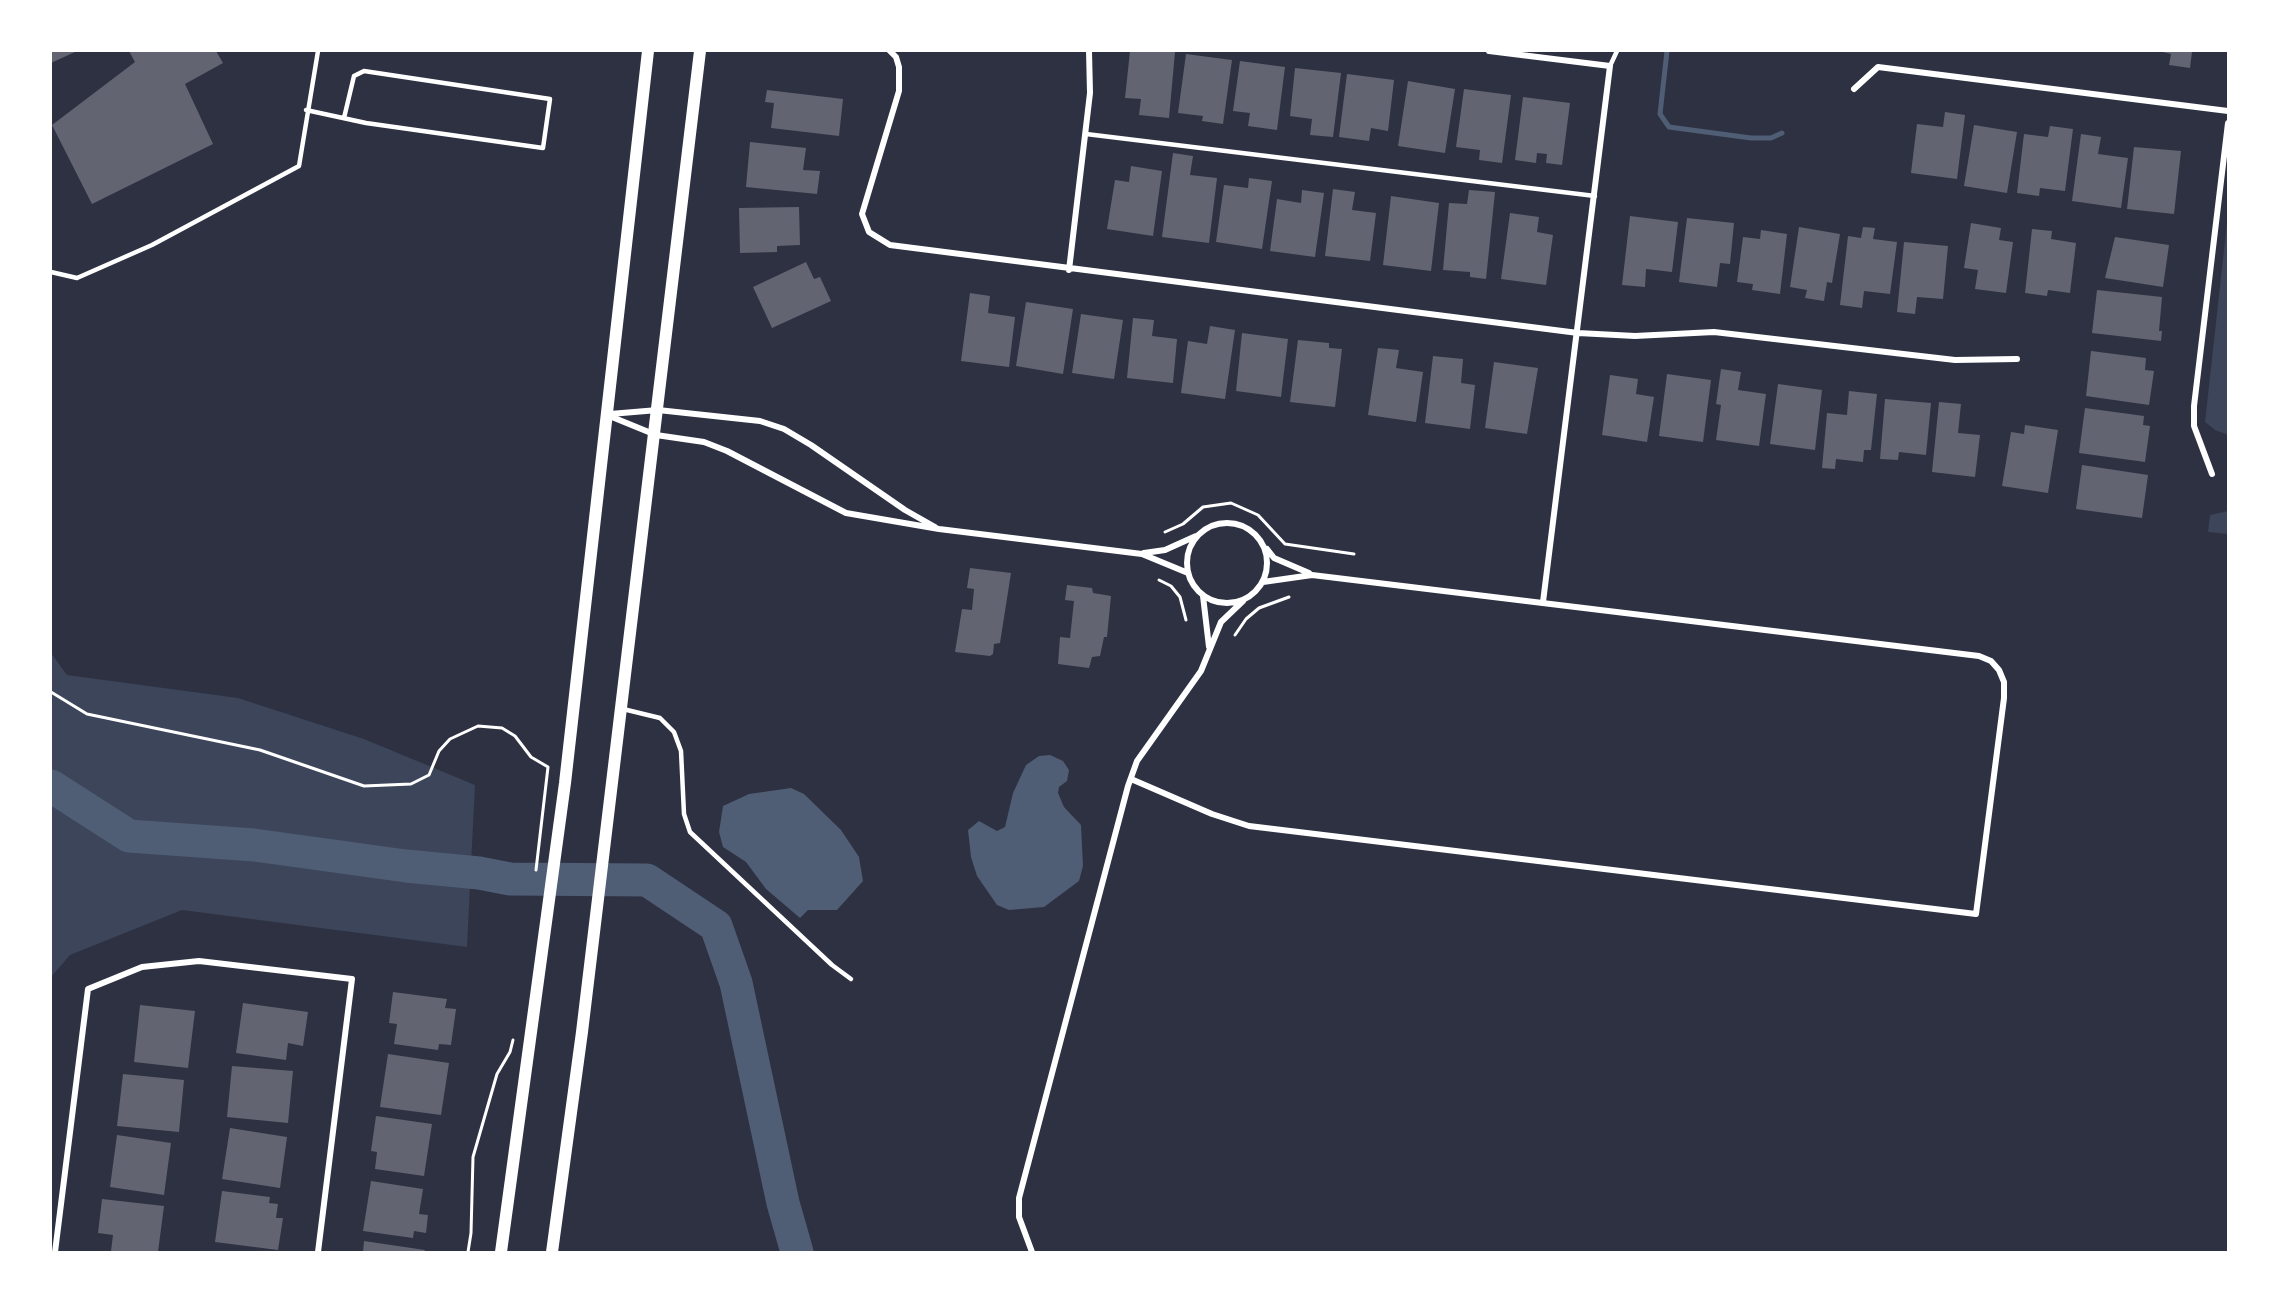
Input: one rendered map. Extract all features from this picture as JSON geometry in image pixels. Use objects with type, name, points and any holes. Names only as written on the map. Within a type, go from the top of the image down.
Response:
[{"type":"main road","points":[[501,1252],[565,783],[648,51]]},
{"type":"main road","points":[[552,1252],[582,1032],[612,770],[656,435],[700,51]]},
{"type":"street","points":[[890,51],[896,57],[901,79],[899,91],[862,214],[864,225],[876,239],[900,248],[1578,333],[1635,336],[1714,332],[1955,360],[2017,359]]},
{"type":"street","points":[[1069,270],[1090,93],[1089,51]]},
{"type":"street","points":[[1489,51],[1610,66],[1543,602]]},
{"type":"street","points":[[1854,89],[1878,67],[2228,111]]},
{"type":"street","points":[[2212,474],[2194,426],[2194,406],[2228,123]]},
{"type":"street","points":[[607,415],[658,410],[760,421],[783,429],[811,445],[905,510],[939,529]]},
{"type":"street","points":[[607,415],[656,435],[705,442],[727,451],[846,513],[939,529],[1142,554],[1188,573]]},
{"type":"street","points":[[1142,554],[1166,550],[1213,526],[1232,523],[1256,534],[1274,558],[1312,575]]},
{"type":"street","points":[[1197,536],[1187,559],[1188,573],[1194,586],[1203,596],[1216,602],[1229,604],[1243,601]]},
{"type":"street","points":[[1032,1252],[1019,1217],[1019,1198],[1131,779],[1137,761],[1201,671],[1221,622],[1255,593],[1263,582],[1268,569],[1263,544]]},
{"type":"street","points":[[1131,779],[1212,814],[1250,826],[1976,914],[2004,698],[2004,682],[1999,670],[1991,660],[1979,656],[1312,575],[1263,582]]},
{"type":"street","points":[[1203,596],[1209,648]]},
{"type":"street","points":[[55,1252],[88,988],[123,972],[180,961],[218,963],[352,979],[318,1252]]},
{"type":"lane","points":[[51,272],[77,278],[152,245],[299,166],[306,110],[318,51]]},
{"type":"lane","points":[[1610,66],[1617,51]]},
{"type":"lane","points":[[306,110],[344,118],[543,148],[550,99],[364,71],[354,76],[344,118]]},
{"type":"lane","points":[[1086,134],[1595,196]]},
{"type":"lane","points":[[620,708],[660,718],[674,732],[681,751],[684,814],[690,832],[832,965],[852,979]]},
{"type":"path","points":[[1165,532],[1183,524],[1203,507],[1231,503],[1258,515],[1285,544],[1354,554]]},
{"type":"path","points":[[1159,580],[1171,586],[1180,597],[1186,620]]},
{"type":"path","points":[[1235,635],[1246,619],[1258,608],[1289,597]]},
{"type":"path","points":[[51,692],[87,714],[260,750],[364,786],[411,784],[429,775],[439,751],[450,739],[478,726],[502,728],[515,736],[531,757],[548,767],[545,790]]},
{"type":"path","points":[[468,1252],[471,1233],[473,1157],[497,1074],[510,1052],[515,1034]]},
{"type":"shaded area","points":[[2228,214],[2228,435],[2215,430],[2205,422]]},
{"type":"shaded area","points":[[2228,511],[2228,534],[2208,532],[2210,515]]},
{"type":"shaded area","points":[[51,653],[67,675],[238,698],[364,739],[475,785],[467,947],[182,910],[70,955],[51,977]]},
{"type":"shaded area","points":[[1050,755],[1063,761],[1069,770],[1067,781],[1059,787],[1058,793],[1064,807],[1081,825],[1083,866],[1079,881],[1044,907],[1009,910],[997,905],[977,876],[971,857],[968,830],[979,821],[997,831],[1005,827],[1013,793],[1026,765],[1039,756]]},
{"type":"shaded area","points":[[791,788],[804,794],[841,830],[859,857],[863,881],[837,910],[808,910],[800,918],[766,889],[746,862],[723,847],[719,832],[723,806],[749,794]]},
{"type":"building","points":[[51,51],[77,51],[51,63]]},
{"type":"building","points":[[129,51],[216,51],[223,63],[185,84],[213,144],[92,204],[52,125],[135,62]]},
{"type":"building","points":[[1130,51],[1175,52],[1169,118],[1139,115],[1141,99],[1125,98]]},
{"type":"building","points":[[2159,51],[2192,52],[2190,68],[2169,65],[2171,54]]},
{"type":"building","points":[[1186,54],[1232,60],[1223,124],[1202,121],[1203,116],[1178,113]]},
{"type":"building","points":[[1240,61],[1285,67],[1277,130],[1248,126],[1250,113],[1233,111]]},
{"type":"building","points":[[1295,68],[1341,73],[1333,137],[1310,135],[1312,119],[1290,116]]},
{"type":"building","points":[[1347,74],[1394,80],[1388,131],[1371,128],[1369,141],[1339,137]]},
{"type":"building","points":[[1408,81],[1455,89],[1445,153],[1398,146]]},
{"type":"building","points":[[1464,89],[1511,95],[1502,163],[1479,160],[1480,150],[1456,147]]},
{"type":"building","points":[[767,90],[843,99],[839,136],[771,128],[774,103],[765,102]]},
{"type":"building","points":[[1523,97],[1570,103],[1562,165],[1546,163],[1547,154],[1537,153],[1536,163],[1515,160]]},
{"type":"building","points":[[1945,112],[1965,115],[1957,179],[1911,173],[1917,124],[1943,127]]},
{"type":"building","points":[[1974,125],[2017,132],[2007,193],[1964,186]]},
{"type":"building","points":[[2050,126],[2073,129],[2065,191],[2040,188],[2039,196],[2017,193],[2024,134],[2048,137]]},
{"type":"building","points":[[2081,134],[2101,137],[2098,154],[2128,158],[2121,208],[2072,201]]},
{"type":"building","points":[[750,142],[806,148],[803,170],[820,171],[817,194],[746,187]]},
{"type":"building","points":[[2134,147],[2181,151],[2174,214],[2127,209]]},
{"type":"building","points":[[1173,153],[1193,156],[1190,175],[1217,178],[1209,243],[1162,237]]},
{"type":"building","points":[[1131,166],[1162,171],[1153,236],[1107,229],[1115,180],[1129,182]]},
{"type":"building","points":[[1249,178],[1272,181],[1262,249],[1216,242],[1224,185],[1248,188]]},
{"type":"building","points":[[1333,189],[1355,192],[1352,210],[1376,213],[1370,261],[1325,256]]},
{"type":"building","points":[[1302,190],[1324,193],[1315,257],[1270,251],[1277,199],[1301,203]]},
{"type":"building","points":[[1469,190],[1495,192],[1486,279],[1470,277],[1470,272],[1443,270],[1449,203],[1467,204]]},
{"type":"building","points":[[1391,196],[1439,203],[1431,271],[1383,265]]},
{"type":"building","points":[[799,207],[800,245],[777,246],[777,252],[740,253],[739,208]]},
{"type":"building","points":[[1510,213],[1539,217],[1537,232],[1553,235],[1546,285],[1501,279]]},
{"type":"building","points":[[1630,216],[1678,222],[1672,272],[1646,269],[1645,287],[1622,285]]},
{"type":"building","points":[[1687,218],[1734,223],[1730,264],[1720,263],[1717,287],[1679,282]]},
{"type":"building","points":[[1971,223],[2001,228],[1999,240],[2013,242],[2006,293],[1975,289],[1978,270],[1964,268]]},
{"type":"building","points":[[1799,227],[1840,234],[1832,283],[1827,282],[1824,301],[1805,298],[1807,290],[1790,287]]},
{"type":"building","points":[[1863,227],[1875,228],[1873,239],[1897,242],[1890,294],[1864,291],[1862,308],[1840,305],[1848,236],[1861,238]]},
{"type":"building","points":[[2032,229],[2052,231],[2051,239],[2076,243],[2070,293],[2048,290],[2047,296],[2025,293]]},
{"type":"building","points":[[1761,230],[1787,234],[1780,294],[1752,290],[1753,284],[1737,282],[1743,237],[1760,239]]},
{"type":"building","points":[[2115,237],[2169,245],[2163,287],[2105,278]]},
{"type":"building","points":[[1904,242],[1948,246],[1943,299],[1917,297],[1915,314],[1897,312]]},
{"type":"building","points":[[806,262],[814,279],[820,277],[831,301],[772,328],[753,287]]},
{"type":"building","points":[[2097,290],[2162,297],[2159,331],[2162,331],[2161,341],[2092,333]]},
{"type":"building","points":[[970,293],[990,296],[988,313],[1015,317],[1009,367],[961,361]]},
{"type":"building","points":[[1026,302],[1073,309],[1063,374],[1016,366]]},
{"type":"building","points":[[1081,314],[1123,320],[1114,379],[1072,373]]},
{"type":"building","points":[[1133,318],[1154,320],[1152,336],[1177,339],[1173,383],[1127,378]]},
{"type":"building","points":[[1210,326],[1235,330],[1225,399],[1181,393],[1188,341],[1207,344]]},
{"type":"building","points":[[1242,333],[1288,339],[1281,397],[1236,391]]},
{"type":"building","points":[[1298,340],[1329,343],[1329,348],[1342,349],[1335,407],[1290,402]]},
{"type":"building","points":[[1378,348],[1399,350],[1396,368],[1423,372],[1416,422],[1368,415]]},
{"type":"building","points":[[2091,351],[2146,358],[2145,370],[2154,371],[2149,405],[2086,396]]},
{"type":"building","points":[[1433,356],[1463,359],[1461,383],[1475,385],[1470,429],[1425,423]]},
{"type":"building","points":[[1494,362],[1538,368],[1527,434],[1485,428]]},
{"type":"building","points":[[1721,369],[1741,372],[1738,390],[1766,394],[1759,446],[1716,440],[1721,405],[1716,404]]},
{"type":"building","points":[[1667,374],[1711,380],[1703,442],[1659,436]]},
{"type":"building","points":[[1610,375],[1638,379],[1636,394],[1654,397],[1647,442],[1602,435]]},
{"type":"building","points":[[1778,384],[1822,390],[1815,450],[1770,444]]},
{"type":"building","points":[[1849,391],[1877,394],[1871,450],[1864,450],[1863,462],[1836,459],[1835,469],[1822,468],[1827,413],[1847,415]]},
{"type":"building","points":[[1885,399],[1931,403],[1926,455],[1899,452],[1898,460],[1880,459]]},
{"type":"building","points":[[1939,402],[1961,404],[1958,433],[1980,435],[1975,477],[1932,472]]},
{"type":"building","points":[[2085,408],[2144,416],[2143,425],[2150,426],[2145,462],[2079,453]]},
{"type":"building","points":[[2025,425],[2058,430],[2048,493],[2002,486],[2011,432],[2024,434]]},
{"type":"building","points":[[2082,465],[2148,475],[2142,518],[2076,509]]},
{"type":"building","points":[[970,568],[1011,573],[1000,643],[994,644],[993,654],[990,656],[955,652],[962,609],[972,610],[974,589],[967,588]]},
{"type":"building","points":[[1067,585],[1092,588],[1093,593],[1111,596],[1107,637],[1104,637],[1100,656],[1092,657],[1089,668],[1058,664],[1060,637],[1070,638],[1074,601],[1065,600]]},
{"type":"building","points":[[393,992],[447,999],[445,1008],[456,1009],[451,1045],[439,1044],[438,1050],[394,1044],[397,1024],[389,1023]]},
{"type":"building","points":[[243,1003],[308,1012],[303,1046],[288,1043],[286,1060],[236,1053]]},
{"type":"building","points":[[140,1005],[195,1011],[188,1068],[134,1062]]},
{"type":"building","points":[[388,1054],[449,1063],[441,1115],[380,1107]]},
{"type":"building","points":[[232,1066],[293,1071],[288,1123],[227,1117]]},
{"type":"building","points":[[123,1074],[184,1080],[179,1132],[117,1126]]},
{"type":"building","points":[[376,1116],[432,1124],[424,1176],[375,1169],[377,1152],[371,1151]]},
{"type":"building","points":[[230,1128],[287,1137],[280,1188],[222,1179]]},
{"type":"building","points":[[117,1135],[171,1143],[164,1195],[110,1187]]},
{"type":"building","points":[[371,1181],[423,1189],[419,1214],[428,1215],[426,1233],[414,1231],[413,1238],[363,1231]]},
{"type":"building","points":[[222,1191],[270,1197],[269,1203],[278,1204],[276,1218],[283,1218],[278,1250],[215,1242]]},
{"type":"building","points":[[102,1199],[164,1206],[158,1252],[111,1251],[113,1235],[98,1233]]},
{"type":"building","points":[[364,1241],[425,1250],[424,1252],[363,1252]]},
{"type":"waterway","points":[[1667,51],[1660,114],[1669,127],[1751,138],[1771,138],[1782,133]]},
{"type":"waterway","points":[[51,786],[129,836],[254,845],[406,866],[479,873],[510,879],[647,880],[716,926],[736,983],[783,1203],[797,1252]]}]
